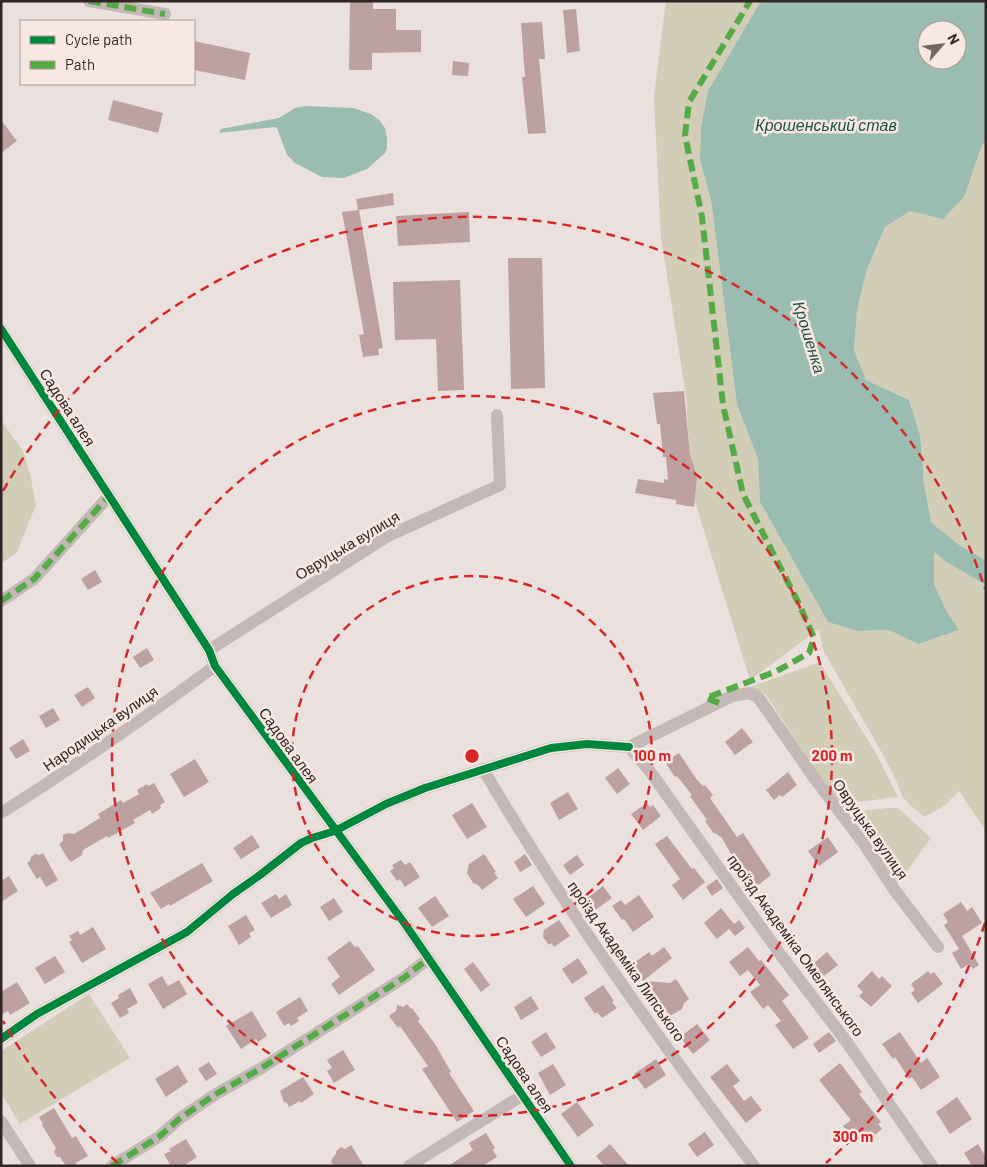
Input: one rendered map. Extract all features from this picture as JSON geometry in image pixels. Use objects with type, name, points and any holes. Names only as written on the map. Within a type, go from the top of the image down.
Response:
[{"type":"street","points":[[89,1],[165,14]]},
{"type":"street","name":"Садова алея","points":[[1,330],[209,650],[215,666],[429,958],[571,1166]]},
{"type":"street","name":"Овруцька вулиця","points":[[209,650],[388,536],[500,485],[497,415]]},
{"type":"street","points":[[1,601],[34,579],[109,496]]},
{"type":"street","name":"Народицька вулиця","points":[[1,813],[59,777],[215,666]]},
{"type":"street","name":"Овруцька вулиця","points":[[629,747],[732,696],[749,693],[758,697],[864,844],[893,888],[938,947]]},
{"type":"street","points":[[1,1038],[37,1014],[187,932],[233,894],[260,876],[302,843],[335,830],[386,804],[425,788],[551,748],[587,744],[629,747]]},
{"type":"street","name":"проїзд Академіка Омелянського","points":[[629,747],[649,770],[783,958],[846,1041],[932,1166]]},
{"type":"street","name":"проїзд Академіка Липського","points":[[483,769],[552,882],[675,1058],[754,1166]]},
{"type":"street","points":[[112,1166],[160,1136],[216,1094],[260,1069],[405,977],[429,958]]},
{"type":"street","points":[[409,1166],[523,1095]]},
{"type":"street","points":[[1,1120],[30,1166]]},
{"type":"shaded area","points":[[666,1],[761,1],[708,91],[700,160],[711,200],[737,404],[758,459],[760,502],[828,622],[857,631],[889,630],[918,644],[959,630],[947,612],[934,584],[934,538],[924,483],[920,435],[909,400],[866,380],[854,350],[857,310],[867,269],[885,227],[910,211],[980,150],[986,138],[986,831],[959,791],[944,806],[924,817],[902,796],[882,753],[823,650],[819,629],[750,680],[692,492],[686,396],[661,237],[654,97]]},
{"type":"shaded area","points":[[1,420],[23,451],[36,505],[16,554],[1,563]]},
{"type":"shaded area","points":[[817,663],[822,666],[877,755],[898,797],[857,802],[841,801],[834,798],[766,695],[760,691],[747,688]]},
{"type":"shaded area","points":[[898,808],[931,838],[897,885],[852,814]]},
{"type":"shaded area","points":[[89,994],[130,1058],[20,1124],[1,1093],[1,1051]]},
{"type":"water","name":"Крошенський став","points":[[761,1],[986,1],[986,138],[964,197],[943,219],[910,211],[885,227],[867,269],[857,310],[854,350],[866,380],[909,400],[920,435],[924,483],[934,538],[934,584],[947,612],[959,630],[918,644],[889,630],[857,631],[828,622],[760,502],[758,459],[737,404],[711,200],[700,160],[701,128],[708,91]]},
{"type":"water","points":[[306,106],[353,108],[371,114],[385,128],[387,148],[385,153],[367,169],[344,178],[322,177],[295,163],[287,155],[275,127],[219,133],[221,129],[279,118],[295,108]]},
{"type":"building","points":[[350,1],[373,1],[373,9],[396,9],[396,30],[421,30],[421,52],[372,53],[372,70],[349,70]]},
{"type":"building","points":[[576,9],[580,51],[567,53],[563,10]]},
{"type":"building","points":[[542,22],[545,59],[539,59],[546,133],[528,134],[522,77],[525,77],[521,23]]},
{"type":"building","points":[[195,41],[250,53],[245,80],[195,70]]},
{"type":"building","points":[[453,61],[469,63],[468,76],[452,75]]},
{"type":"building","points":[[113,100],[163,113],[158,133],[108,120]]},
{"type":"building","points":[[1,120],[17,141],[1,153]]},
{"type":"building","points":[[393,193],[394,205],[359,210],[383,348],[378,349],[379,355],[363,357],[359,335],[364,334],[342,212],[358,210],[356,199]]},
{"type":"building","points":[[469,212],[470,242],[398,246],[396,216]]},
{"type":"building","points":[[508,258],[542,258],[545,388],[511,389]]},
{"type":"building","points":[[460,280],[464,390],[438,391],[436,339],[395,340],[393,282]]},
{"type":"building","points":[[684,391],[690,455],[697,476],[694,507],[676,504],[676,500],[635,493],[638,479],[664,483],[664,479],[668,480],[666,457],[663,457],[660,424],[657,424],[653,393]]},
{"type":"building","points":[[95,570],[102,582],[88,590],[81,579]]},
{"type":"building","points":[[147,648],[154,660],[140,668],[133,657]]},
{"type":"building","points":[[88,687],[95,698],[82,707],[74,695]]},
{"type":"building","points":[[53,708],[60,720],[46,728],[39,716]]},
{"type":"building","points":[[742,728],[753,742],[735,755],[725,742]]},
{"type":"building","points":[[23,739],[30,751],[16,759],[9,748]]},
{"type":"building","points":[[679,753],[697,780],[703,786],[705,785],[713,795],[710,798],[737,837],[743,833],[771,875],[757,886],[740,863],[737,865],[722,838],[714,834],[705,821],[707,820],[690,796],[692,795],[677,776],[675,777],[665,762]]},
{"type":"building","points":[[195,759],[209,782],[184,797],[170,774]]},
{"type":"building","points":[[618,768],[630,784],[617,794],[605,778]]},
{"type":"building","points":[[788,772],[797,785],[782,797],[780,795],[774,800],[766,790]]},
{"type":"building","points":[[154,783],[165,802],[160,805],[161,808],[152,814],[150,810],[133,820],[135,823],[83,850],[82,855],[71,862],[68,859],[59,844],[63,841],[63,835],[68,833],[74,834],[100,818],[98,814],[121,800],[123,803],[139,794],[137,790],[147,784],[148,786]]},
{"type":"building","points":[[568,792],[578,809],[559,820],[550,803]]},
{"type":"building","points":[[472,803],[487,827],[467,839],[452,815]]},
{"type":"building","points":[[647,803],[650,807],[653,805],[661,816],[643,830],[631,814]]},
{"type":"building","points":[[252,835],[260,847],[241,859],[233,848]]},
{"type":"building","points":[[667,836],[692,869],[694,868],[705,882],[683,900],[672,885],[680,879],[655,844]]},
{"type":"building","points":[[828,837],[838,852],[819,866],[808,851]]},
{"type":"building","points":[[43,853],[58,880],[46,887],[40,877],[37,879],[27,863],[35,854],[40,855]]},
{"type":"building","points":[[484,854],[498,878],[482,890],[473,883],[467,873],[469,864]]},
{"type":"building","points":[[525,854],[532,865],[520,872],[514,862]]},
{"type":"building","points":[[577,855],[584,865],[570,875],[563,865]]},
{"type":"building","points":[[401,860],[405,865],[410,862],[420,877],[405,887],[400,879],[397,881],[390,871],[394,868],[392,865]]},
{"type":"building","points":[[202,863],[213,881],[170,906],[169,904],[161,909],[150,893]]},
{"type":"building","points":[[9,876],[18,891],[1,902],[1,881]]},
{"type":"building","points":[[717,879],[723,888],[712,896],[706,887]]},
{"type":"building","points":[[533,886],[545,904],[526,917],[513,899]]},
{"type":"building","points":[[603,886],[612,898],[594,911],[586,899]]},
{"type":"building","points":[[276,894],[279,899],[286,894],[292,905],[271,918],[261,903]]},
{"type":"building","points":[[639,895],[654,917],[633,932],[612,906],[621,900],[625,905]]},
{"type":"building","points":[[435,896],[449,916],[432,927],[418,908]]},
{"type":"building","points":[[334,898],[343,912],[329,921],[320,907]]},
{"type":"building","points":[[961,902],[967,911],[972,907],[982,923],[962,936],[979,965],[973,969],[969,964],[961,969],[952,953],[959,949],[944,925],[948,922],[943,914]]},
{"type":"building","points":[[721,908],[734,924],[739,920],[745,928],[735,936],[729,929],[717,939],[704,923]]},
{"type":"building","points":[[246,915],[255,930],[249,933],[251,937],[239,945],[228,926]]},
{"type":"building","points":[[559,920],[570,936],[554,947],[551,943],[549,945],[543,937],[544,930]]},
{"type":"building","points":[[93,927],[106,949],[82,963],[69,942],[72,940],[69,936],[78,931],[80,935]]},
{"type":"building","points":[[350,941],[355,947],[358,946],[375,970],[339,995],[331,984],[340,977],[327,958]]},
{"type":"building","points":[[664,947],[672,958],[643,981],[631,965],[649,952],[652,956]]},
{"type":"building","points":[[748,947],[789,995],[782,1001],[809,1038],[793,1049],[775,1025],[781,1021],[768,1005],[763,1009],[750,992],[760,985],[748,970],[740,976],[729,962]]},
{"type":"building","points":[[827,952],[838,965],[824,976],[814,963]]},
{"type":"building","points":[[55,956],[65,972],[45,984],[35,968]]},
{"type":"building","points":[[578,958],[588,973],[572,984],[562,969]]},
{"type":"building","points":[[473,962],[490,985],[481,992],[464,969]]},
{"type":"building","points":[[872,971],[879,979],[882,976],[892,986],[871,1007],[859,996],[863,992],[857,986]]},
{"type":"building","points":[[928,971],[931,974],[934,972],[943,984],[918,1003],[911,993],[915,990],[911,984]]},
{"type":"building","points":[[162,976],[168,986],[179,980],[187,994],[163,1009],[148,984]]},
{"type":"building","points":[[676,979],[689,999],[684,1003],[682,1009],[670,1016],[646,981],[670,983]]},
{"type":"building","points":[[17,982],[30,1003],[10,1015],[8,1011],[1,1015],[1,992]]},
{"type":"building","points":[[603,985],[617,1008],[602,1018],[597,1012],[595,1014],[584,998]]},
{"type":"building","points":[[130,988],[138,1003],[127,1009],[129,1013],[120,1018],[111,1003],[119,998],[118,995]]},
{"type":"building","points":[[531,996],[539,1009],[521,1020],[514,1007]]},
{"type":"building","points":[[300,997],[308,1011],[297,1018],[299,1021],[291,1026],[289,1023],[284,1026],[276,1012]]},
{"type":"building","points":[[407,1004],[420,1019],[418,1021],[435,1044],[451,1072],[449,1073],[474,1111],[457,1122],[422,1069],[428,1066],[400,1026],[398,1028],[389,1016],[396,1011],[397,1005],[403,1007]]},
{"type":"building","points":[[252,1011],[267,1036],[258,1042],[256,1039],[241,1049],[226,1026]]},
{"type":"building","points":[[697,1024],[710,1040],[693,1054],[680,1037]]},
{"type":"building","points":[[546,1032],[556,1048],[541,1057],[531,1042]]},
{"type":"building","points":[[829,1032],[836,1041],[819,1053],[813,1044]]},
{"type":"building","points":[[900,1032],[921,1063],[927,1058],[940,1077],[921,1090],[912,1077],[909,1079],[895,1057],[893,1059],[882,1044]]},
{"type":"building","points":[[343,1050],[355,1070],[334,1083],[327,1071],[332,1068],[327,1060]]},
{"type":"building","points":[[656,1059],[666,1075],[645,1089],[634,1074]]},
{"type":"building","points":[[209,1062],[217,1074],[206,1081],[198,1069]]},
{"type":"building","points":[[840,1063],[862,1092],[859,1094],[881,1122],[878,1124],[882,1129],[871,1138],[867,1133],[855,1142],[843,1126],[851,1120],[819,1080]]},
{"type":"building","points":[[553,1064],[566,1085],[550,1095],[538,1073]]},
{"type":"building","points":[[727,1064],[740,1081],[733,1086],[744,1101],[751,1096],[762,1110],[746,1123],[710,1077]]},
{"type":"building","points":[[178,1065],[188,1082],[166,1097],[155,1079]]},
{"type":"building","points":[[303,1077],[314,1094],[301,1103],[300,1101],[289,1107],[284,1102],[280,1091]]},
{"type":"building","points":[[957,1097],[972,1119],[950,1134],[936,1112]]},
{"type":"building","points":[[577,1102],[594,1125],[578,1137],[561,1114]]},
{"type":"building","points":[[54,1108],[72,1138],[76,1136],[88,1156],[76,1163],[76,1166],[66,1166],[60,1157],[57,1157],[54,1152],[56,1148],[42,1125],[39,1117]]},
{"type":"building","points":[[705,1132],[714,1145],[697,1157],[688,1144]]},
{"type":"building","points":[[486,1133],[495,1148],[493,1150],[497,1157],[482,1166],[448,1166],[473,1150],[469,1143]]},
{"type":"building","points":[[186,1139],[197,1157],[183,1166],[171,1166],[164,1154]]},
{"type":"building","points":[[610,1144],[629,1166],[604,1166],[596,1156]]},
{"type":"building","points":[[978,1144],[986,1157],[986,1166],[972,1166],[964,1153]]},
{"type":"building","points":[[351,1145],[364,1166],[334,1166],[331,1162],[336,1151],[341,1147],[345,1149]]},
{"type":"waterway","name":"Крошенка","points":[[911,520],[952,553],[986,573]]},
{"type":"marked path","points":[[89,1],[165,14]]},
{"type":"marked path","points":[[719,703],[706,698],[777,671],[809,653],[814,638],[799,604],[743,494],[723,405],[702,217],[685,135],[689,102],[750,1]]},
{"type":"marked path","points":[[1,601],[34,579],[109,496]]},
{"type":"marked path","points":[[112,1166],[160,1136],[179,1119],[216,1094],[260,1069],[405,977],[429,958]]},
{"type":"cycle path","points":[[1,329],[209,650],[215,666],[405,924],[571,1166]]},
{"type":"cycle path","points":[[1,1039],[37,1014],[187,932],[233,894],[301,843],[335,831],[386,804],[425,788],[551,748],[587,744],[629,747]]}]
